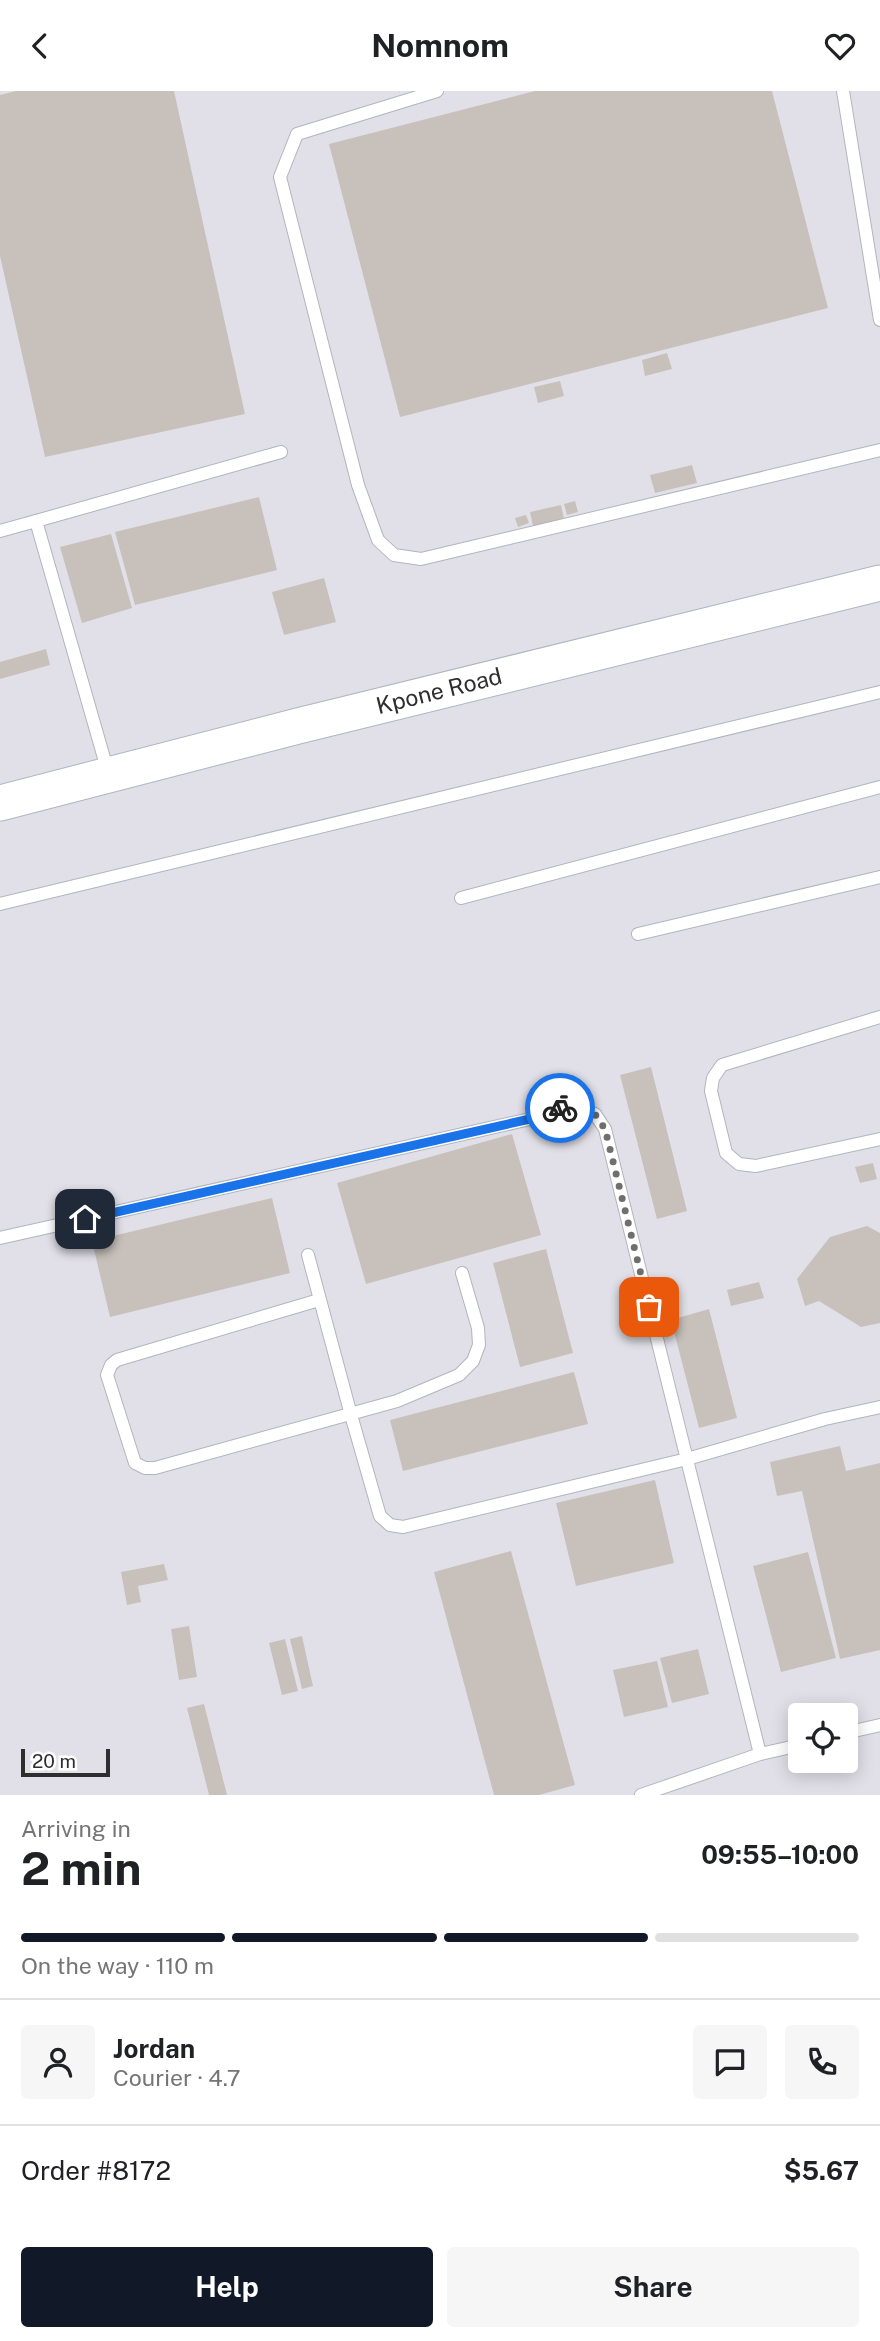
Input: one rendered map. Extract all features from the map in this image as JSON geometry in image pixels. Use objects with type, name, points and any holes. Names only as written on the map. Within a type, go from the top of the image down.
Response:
[{"type":"main road","name":"Kpone Road","points":[[0,803],[298,726],[880,583]]},
{"type":"lane","points":[[437,91],[298,134],[279,177],[359,485],[378,540],[394,555],[421,559],[880,450]]},
{"type":"lane","points":[[843,91],[880,320]]},
{"type":"lane","points":[[0,531],[282,451]]},
{"type":"lane","points":[[36,521],[109,776]]},
{"type":"lane","points":[[0,904],[880,692]]},
{"type":"lane","points":[[461,898],[880,787]]},
{"type":"lane","points":[[638,934],[880,877]]},
{"type":"lane","points":[[880,1017],[722,1065],[713,1078],[711,1091],[726,1153],[739,1164],[756,1166],[880,1139]]},
{"type":"lane","points":[[0,1238],[539,1117],[566,1106],[595,1114],[605,1129],[761,1754]]},
{"type":"lane","points":[[308,1255],[380,1515],[390,1525],[403,1527],[687,1459],[825,1419],[880,1407]]},
{"type":"lane","points":[[319,1300],[117,1360],[111,1365],[107,1375],[135,1463],[145,1468],[155,1468],[351,1415],[397,1401],[459,1375],[473,1361],[479,1345],[478,1328],[462,1273]]},
{"type":"lane","points":[[858,1730],[880,1725]]},
{"type":"lane","points":[[641,1795],[761,1754],[788,1748]]},
{"type":"shaded area","points":[[0,91],[880,91],[880,1795],[0,1795]]},
{"type":"building","points":[[16,91],[174,91],[245,414],[45,457],[0,256],[0,95]]},
{"type":"building","points":[[535,91],[772,91],[828,308],[400,417],[329,144]]},
{"type":"building","points":[[667,353],[672,369],[645,376],[642,360]]},
{"type":"building","points":[[560,381],[564,396],[538,403],[534,387]]},
{"type":"building","points":[[692,465],[697,483],[655,493],[650,475]]},
{"type":"building","points":[[259,497],[277,570],[135,605],[115,532]]},
{"type":"building","points":[[575,501],[578,512],[567,515],[564,504]]},
{"type":"building","points":[[561,505],[564,519],[533,526],[530,512]]},
{"type":"building","points":[[526,515],[529,523],[518,527],[515,518]]},
{"type":"building","points":[[111,534],[132,608],[82,623],[60,547]]},
{"type":"building","points":[[324,578],[336,622],[284,635],[272,592]]},
{"type":"building","points":[[46,649],[50,665],[0,679],[0,662]]},
{"type":"building","points":[[651,1067],[687,1211],[657,1219],[620,1075]]},
{"type":"building","points":[[512,1134],[541,1235],[366,1284],[337,1183]]},
{"type":"building","points":[[873,1163],[877,1179],[860,1183],[855,1167]]},
{"type":"building","points":[[272,1198],[290,1273],[110,1317],[92,1241]]},
{"type":"building","points":[[867,1226],[880,1233],[880,1323],[861,1327],[819,1301],[805,1306],[797,1279],[830,1237]]},
{"type":"building","points":[[546,1249],[573,1353],[520,1367],[493,1263]]},
{"type":"building","points":[[759,1282],[764,1298],[731,1306],[727,1290]]},
{"type":"building","points":[[709,1309],[737,1418],[699,1428],[671,1320]]},
{"type":"building","points":[[574,1372],[588,1424],[403,1471],[390,1420]]},
{"type":"building","points":[[840,1446],[846,1471],[880,1463],[880,1650],[840,1659],[802,1491],[777,1496],[770,1462]]},
{"type":"building","points":[[655,1480],[674,1563],[576,1586],[556,1503]]},
{"type":"building","points":[[511,1551],[575,1785],[539,1795],[494,1795],[434,1572]]},
{"type":"building","points":[[808,1552],[836,1658],[781,1672],[753,1566]]},
{"type":"building","points":[[164,1564],[168,1580],[138,1586],[141,1602],[127,1605],[121,1572]]},
{"type":"building","points":[[189,1626],[197,1677],[179,1680],[171,1629]]},
{"type":"building","points":[[302,1636],[313,1686],[302,1689],[290,1639]]},
{"type":"building","points":[[285,1639],[298,1691],[282,1695],[269,1643]]},
{"type":"building","points":[[698,1649],[709,1694],[672,1703],[660,1658]]},
{"type":"building","points":[[657,1661],[668,1707],[624,1717],[613,1670]]},
{"type":"building","points":[[204,1704],[227,1795],[209,1795],[187,1708]]},
{"type":"way so far","points":[[560,1108],[566,1106],[595,1114],[605,1129],[649,1307]]},
{"type":"route","points":[[85,1219],[539,1117],[560,1108]]}]
